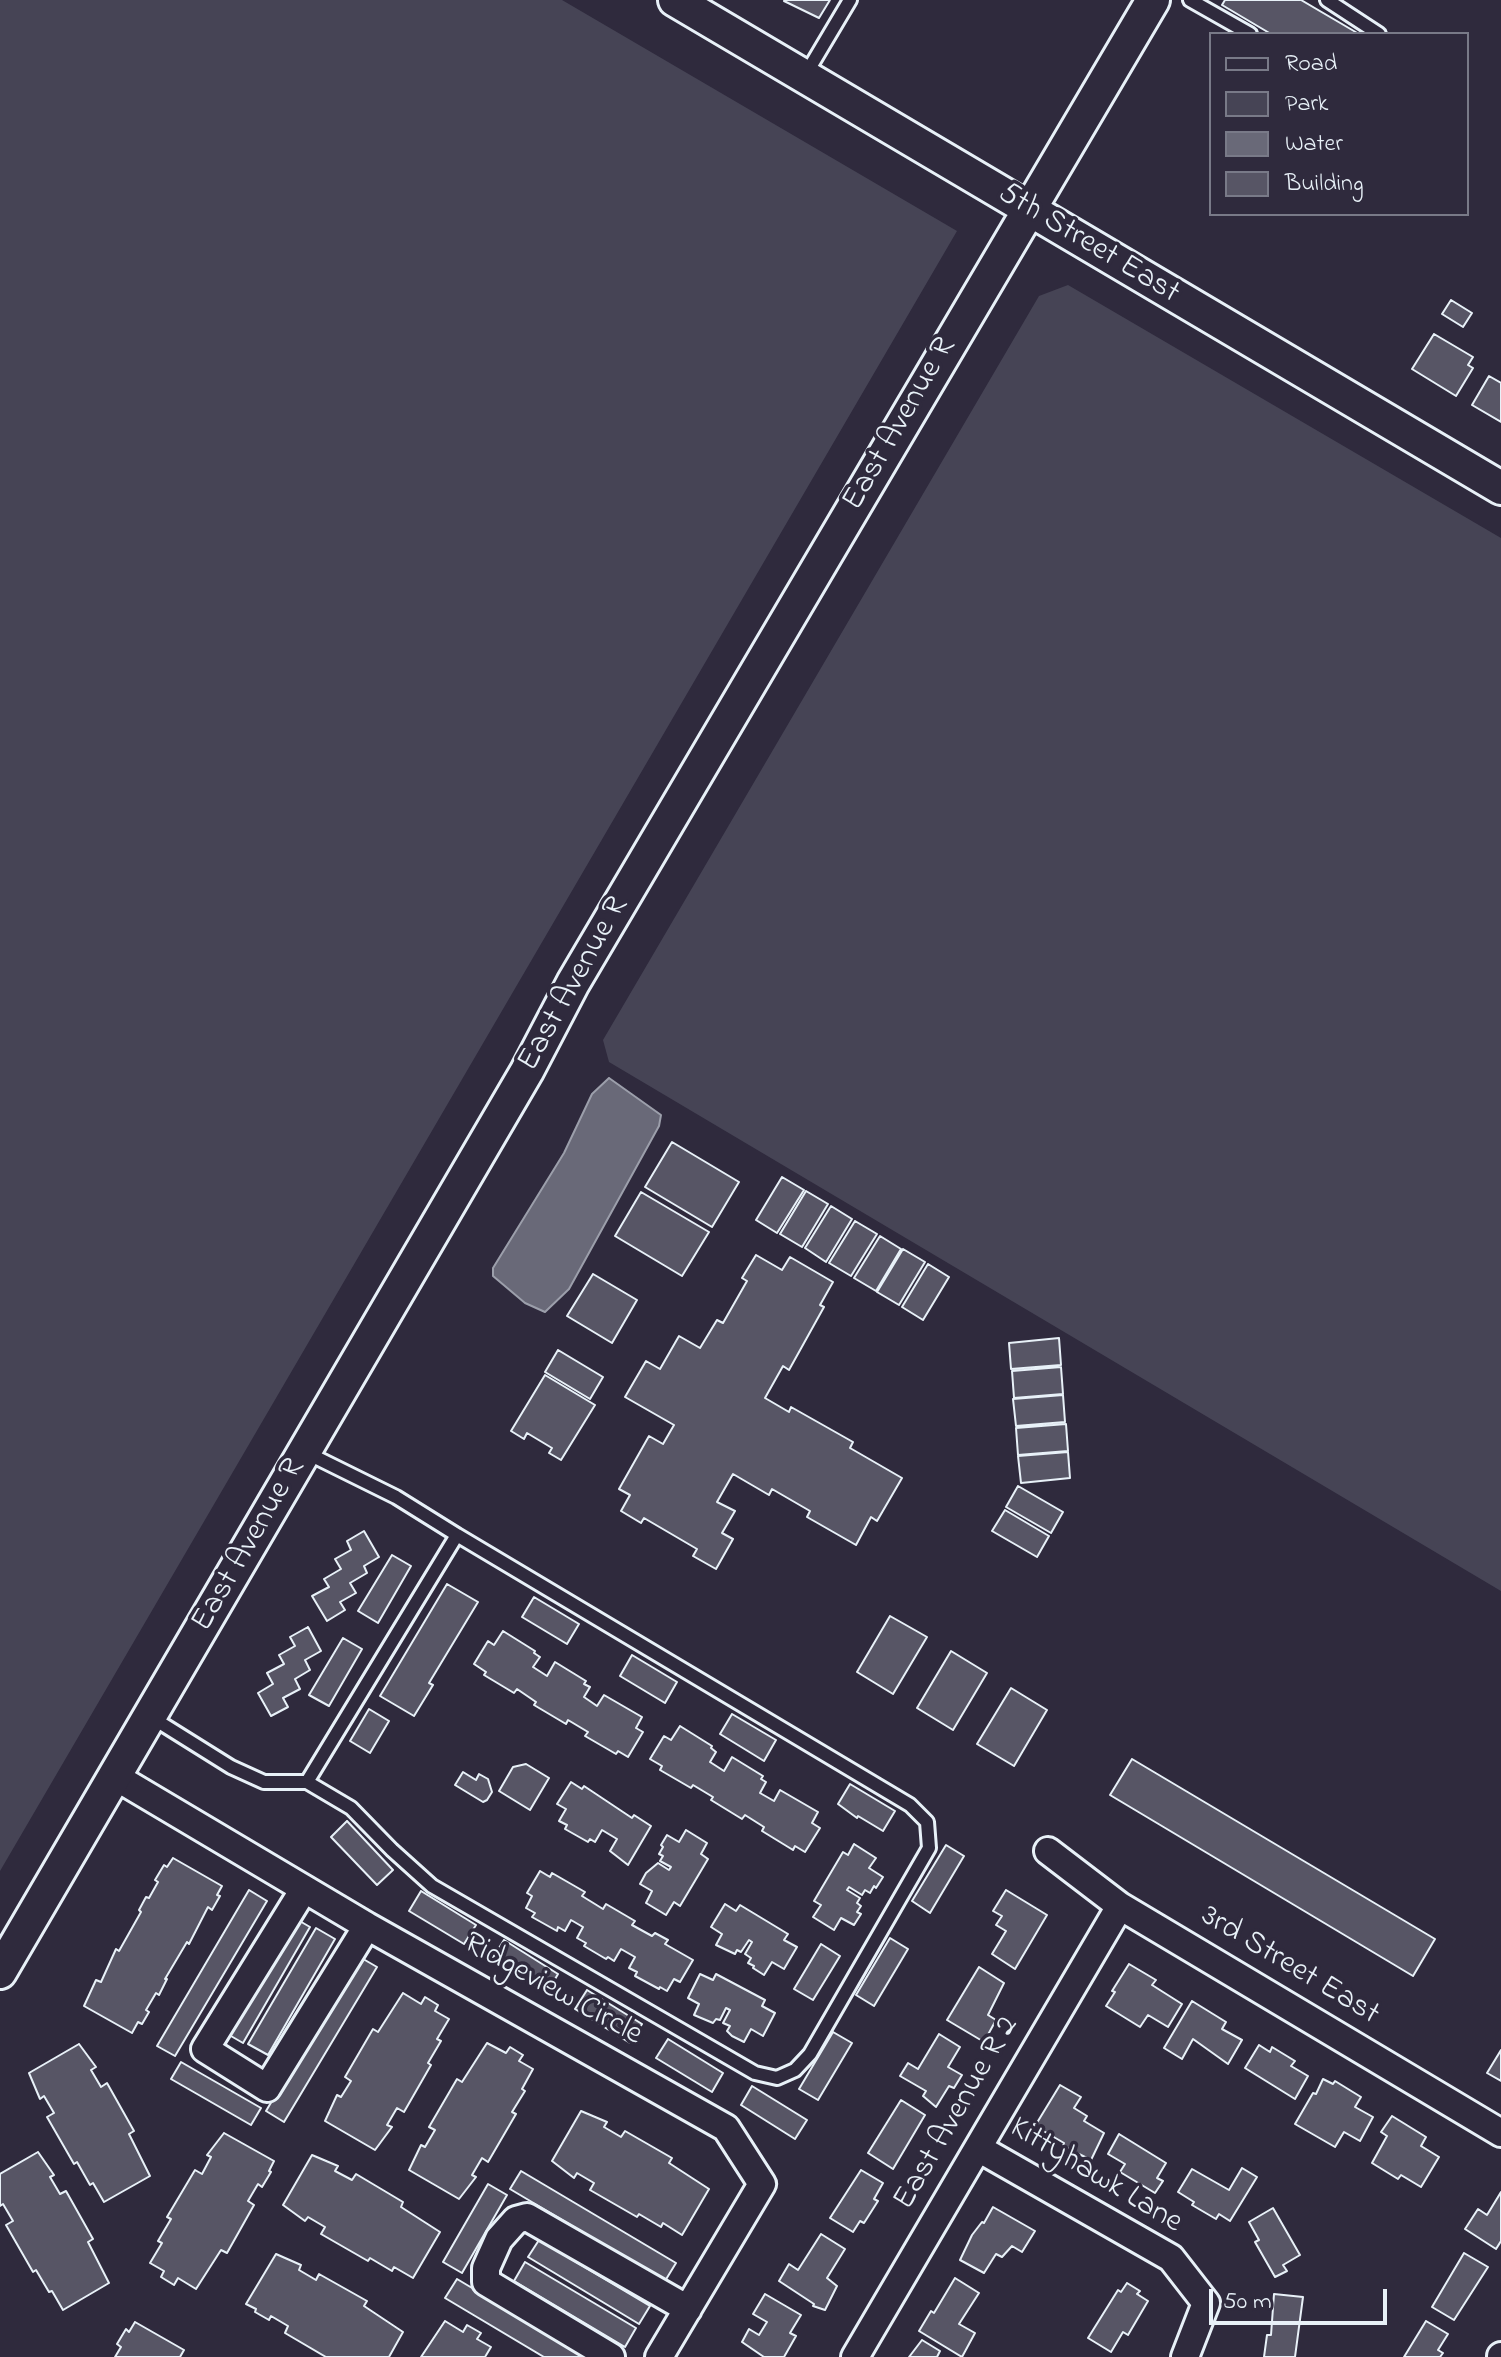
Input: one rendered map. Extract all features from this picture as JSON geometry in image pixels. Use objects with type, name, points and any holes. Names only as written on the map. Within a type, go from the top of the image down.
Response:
[{"type":"street","name":"5th Street East","points":[[675,0],[1501,488]]},
{"type":"street","name":"East Avenue R","points":[[0,1972],[527,1071],[573,983],[1153,0]]},
{"type":"street","name":"Ridgeview Circle","points":[[116,1777],[367,1926],[726,2128],[762,2184],[659,2357]]},
{"type":"street","name":"3rd Street East","points":[[1048,1851],[1120,1906],[1501,2133]]},
{"type":"street","points":[[304,1889],[205,2049],[267,2088],[367,1926]]},
{"type":"street","name":"East Avenue R 2","points":[[855,2357],[1120,1906]]},
{"type":"street","name":"Kittyhawk Lane","points":[[978,2148],[1171,2258],[1206,2303],[1185,2357]]},
{"type":"street","points":[[611,2357],[486,2282],[486,2268],[499,2239],[516,2220],[527,2217],[688,2309]]},
{"type":"lane","points":[[804,77],[850,0]]},
{"type":"lane","points":[[1190,0],[1246,32]]},
{"type":"lane","points":[[1327,0],[1376,32]]},
{"type":"lane","points":[[151,1717],[231,1767],[264,1782],[307,1782],[351,1808],[432,1886],[755,2073],[777,2078],[795,2070],[810,2054],[929,1848],[927,1822],[910,1805],[396,1497],[305,1452]]},
{"type":"lane","points":[[307,1782],[457,1535]]},
{"type":"green space","points":[[0,0],[562,0],[957,231],[0,1871]]},
{"type":"green space","points":[[1068,285],[1501,538],[1501,1591],[609,1062],[603,1040],[1039,296]]},
{"type":"water","points":[[609,1078],[661,1115],[659,1126],[569,1289],[545,1312],[525,1303],[493,1276],[493,1268],[564,1153],[592,1094]]},
{"type":"building","points":[[785,0],[830,0],[819,18],[784,1]]},
{"type":"building","points":[[1225,0],[1301,0],[1356,32],[1268,32],[1222,5]]},
{"type":"building","points":[[1451,300],[1472,313],[1463,327],[1442,314]]},
{"type":"building","points":[[1434,334],[1473,357],[1468,365],[1473,368],[1456,396],[1412,369]]},
{"type":"building","points":[[1489,376],[1501,383],[1501,422],[1472,405]]},
{"type":"building","points":[[672,1142],[739,1182],[712,1227],[645,1187]]},
{"type":"building","points":[[782,1177],[804,1190],[777,1233],[756,1220]]},
{"type":"building","points":[[806,1191],[828,1204],[802,1247],[780,1234]]},
{"type":"building","points":[[641,1192],[709,1232],[682,1276],[615,1236]]},
{"type":"building","points":[[831,1206],[852,1219],[826,1262],[805,1248]]},
{"type":"building","points":[[855,1221],[877,1234],[851,1276],[829,1263]]},
{"type":"building","points":[[880,1236],[901,1249],[876,1291],[854,1278]]},
{"type":"building","points":[[903,1249],[925,1262],[899,1305],[877,1292]]},
{"type":"building","points":[[756,1255],[782,1270],[790,1257],[833,1282],[820,1305],[824,1307],[789,1370],[783,1366],[765,1398],[789,1412],[791,1407],[853,1442],[850,1448],[902,1478],[877,1521],[871,1517],[856,1545],[807,1517],[810,1511],[772,1489],[769,1495],[733,1474],[717,1502],[735,1511],[722,1533],[733,1539],[716,1569],[693,1556],[697,1549],[644,1518],[641,1523],[621,1511],[630,1495],[619,1489],[649,1436],[663,1444],[674,1425],[625,1397],[646,1361],[660,1369],[679,1336],[700,1348],[717,1320],[723,1323],[747,1281],[742,1278]]},
{"type":"building","points":[[928,1264],[949,1277],[923,1320],[902,1307]]},
{"type":"building","points":[[593,1274],[637,1300],[612,1343],[567,1316]]},
{"type":"building","points":[[1059,1338],[1061,1365],[1011,1369],[1009,1343]]},
{"type":"building","points":[[558,1350],[603,1377],[590,1399],[545,1372]]},
{"type":"building","points":[[1061,1367],[1063,1394],[1014,1398],[1012,1371]]},
{"type":"building","points":[[545,1375],[595,1405],[561,1460],[549,1453],[552,1448],[527,1433],[524,1439],[511,1431]]},
{"type":"building","points":[[1063,1395],[1065,1422],[1016,1426],[1013,1399]]},
{"type":"building","points":[[1066,1424],[1068,1451],[1018,1455],[1016,1428]]},
{"type":"building","points":[[1068,1452],[1070,1478],[1021,1483],[1018,1456]]},
{"type":"building","points":[[1018,1486],[1063,1512],[1051,1533],[1006,1507]]},
{"type":"building","points":[[1005,1510],[1049,1536],[1037,1557],[992,1531]]},
{"type":"building","points":[[364,1531],[379,1557],[364,1566],[367,1573],[350,1583],[356,1593],[340,1602],[345,1610],[327,1621],[312,1596],[329,1587],[324,1579],[341,1569],[335,1559],[351,1550],[347,1541]]},
{"type":"building","points":[[392,1555],[411,1566],[378,1623],[358,1611]]},
{"type":"building","points":[[447,1584],[478,1602],[429,1683],[433,1685],[414,1716],[380,1696]]},
{"type":"building","points":[[534,1597],[579,1624],[567,1644],[522,1617]]},
{"type":"building","points":[[890,1616],[927,1637],[893,1694],[857,1672]]},
{"type":"building","points":[[308,1627],[321,1651],[305,1660],[310,1670],[295,1679],[300,1689],[283,1698],[288,1707],[271,1716],[258,1693],[273,1684],[267,1673],[284,1664],[279,1655],[295,1646],[290,1637]]},
{"type":"building","points":[[503,1631],[535,1651],[540,1657],[533,1667],[547,1676],[555,1662],[586,1681],[584,1684],[590,1687],[584,1697],[597,1706],[604,1695],[642,1717],[636,1728],[643,1732],[628,1757],[618,1751],[616,1754],[585,1736],[588,1732],[568,1720],[566,1724],[534,1705],[536,1702],[517,1689],[514,1693],[484,1675],[486,1672],[474,1664],[488,1641],[494,1645]]},
{"type":"building","points":[[343,1638],[362,1649],[329,1706],[309,1695]]},
{"type":"building","points":[[951,1651],[987,1673],[953,1730],[917,1708]]},
{"type":"building","points":[[632,1655],[677,1682],[665,1703],[620,1676]]},
{"type":"building","points":[[1011,1688],[1047,1710],[1014,1766],[977,1744]]},
{"type":"building","points":[[369,1709],[389,1721],[370,1753],[350,1741]]},
{"type":"building","points":[[732,1714],[776,1740],[764,1761],[720,1734]]},
{"type":"building","points":[[680,1726],[712,1746],[716,1752],[710,1762],[724,1771],[732,1757],[763,1776],[761,1779],[766,1782],[760,1793],[774,1801],[780,1790],[818,1812],[812,1823],[820,1828],[805,1852],[795,1846],[793,1850],[762,1831],[764,1827],[745,1815],[742,1819],[693,1785],[691,1788],[660,1770],[662,1766],[650,1759],[664,1736],[671,1740]]},
{"type":"building","points":[[1132,1759],[1435,1939],[1413,1976],[1110,1795]]},
{"type":"building","points":[[526,1764],[549,1778],[530,1810],[499,1791],[513,1767]]},
{"type":"building","points":[[463,1772],[476,1780],[479,1774],[488,1779],[492,1792],[487,1800],[483,1802],[455,1785]]},
{"type":"building","points":[[571,1782],[582,1789],[584,1786],[632,1818],[634,1815],[651,1826],[628,1865],[610,1851],[617,1839],[602,1830],[595,1842],[590,1839],[588,1842],[565,1829],[567,1825],[559,1821],[566,1809],[557,1804]]},
{"type":"building","points":[[850,1784],[895,1811],[883,1831],[838,1804]]},
{"type":"building","points":[[347,1821],[393,1870],[377,1885],[331,1837]]},
{"type":"building","points":[[686,1830],[707,1843],[701,1854],[708,1859],[680,1906],[674,1902],[666,1915],[646,1903],[652,1891],[640,1884],[646,1873],[658,1863],[669,1870],[671,1867],[660,1861],[663,1856],[659,1854],[661,1845],[667,1835],[679,1842]]},
{"type":"building","points":[[854,1844],[876,1858],[869,1868],[883,1877],[870,1893],[865,1890],[862,1895],[849,1887],[847,1890],[860,1898],[857,1903],[861,1906],[857,1912],[861,1914],[854,1925],[841,1918],[834,1930],[813,1917],[821,1905],[814,1901],[843,1852],[848,1855]]},
{"type":"building","points":[[946,1845],[964,1856],[930,1913],[912,1901]]},
{"type":"building","points":[[173,1858],[222,1886],[217,1895],[220,1896],[212,1910],[208,1907],[189,1944],[187,1942],[165,1979],[159,1995],[156,1993],[146,2010],[149,2012],[142,2024],[138,2022],[132,2033],[84,2006],[96,1980],[101,1982],[116,1949],[119,1951],[146,1897],[149,1898],[158,1882],[155,1880],[164,1865],[167,1867]]},
{"type":"building","points":[[540,1871],[550,1877],[552,1873],[585,1892],[582,1896],[603,1909],[606,1904],[635,1921],[632,1925],[652,1936],[655,1933],[668,1940],[665,1944],[693,1960],[680,1982],[674,1979],[667,1991],[659,1989],[635,1976],[637,1972],[629,1968],[635,1957],[621,1949],[614,1961],[584,1946],[586,1943],[577,1938],[583,1927],[571,1920],[565,1931],[558,1927],[557,1931],[532,1917],[535,1913],[526,1908],[532,1896],[527,1893]]},
{"type":"building","points":[[249,1890],[267,1901],[175,2056],[157,2046]]},
{"type":"building","points":[[1006,1890],[1047,1915],[1015,1969],[992,1954],[1006,1931],[996,1925],[1002,1916],[993,1911]]},
{"type":"building","points":[[421,1891],[476,1925],[464,1944],[409,1911]]},
{"type":"building","points":[[725,1904],[736,1911],[740,1905],[788,1934],[784,1940],[797,1947],[784,1969],[772,1962],[764,1975],[753,1968],[748,1963],[751,1958],[745,1954],[752,1942],[749,1940],[741,1952],[737,1950],[735,1954],[716,1945],[722,1934],[711,1927]]},
{"type":"building","points":[[291,1916],[310,1927],[243,2043],[224,2032]]},
{"type":"building","points":[[316,1928],[335,1939],[268,2055],[248,2044]]},
{"type":"building","points":[[890,1938],[908,1949],[874,2006],[856,1995]]},
{"type":"building","points":[[504,1940],[558,1974],[547,1993],[492,1959]]},
{"type":"building","points":[[821,1944],[840,1956],[813,2000],[794,1989]]},
{"type":"building","points":[[358,1956],[377,1967],[284,2122],[266,2111]]},
{"type":"building","points":[[1129,1964],[1156,1980],[1152,1985],[1182,2004],[1168,2027],[1148,2015],[1140,2027],[1106,2006]]},
{"type":"building","points":[[979,1967],[1004,1983],[988,2015],[996,2020],[984,2042],[947,2020]]},
{"type":"building","points":[[700,1974],[713,1980],[716,1974],[765,2000],[762,2006],[775,2013],[763,2036],[751,2029],[744,2042],[732,2036],[727,2031],[730,2026],[723,2023],[730,2010],[726,2008],[720,2020],[716,2019],[713,2023],[694,2015],[699,2004],[688,1998]]},
{"type":"building","points":[[587,1990],[642,2024],[630,2043],[575,2009]]},
{"type":"building","points":[[403,1993],[421,2004],[425,1997],[438,2005],[435,2011],[449,2019],[437,2039],[441,2041],[428,2063],[431,2065],[404,2112],[397,2108],[387,2125],[392,2127],[375,2150],[325,2121],[337,2095],[341,2097],[351,2081],[345,2077],[373,2029],[378,2032]]},
{"type":"building","points":[[1192,2001],[1226,2022],[1222,2029],[1242,2040],[1228,2064],[1193,2039],[1182,2059],[1164,2048]]},
{"type":"building","points":[[833,2032],[852,2043],[818,2100],[799,2089]]},
{"type":"building","points":[[939,2034],[960,2047],[948,2067],[962,2075],[954,2088],[949,2086],[936,2107],[923,2096],[926,2091],[900,2076],[908,2063],[918,2069]]},
{"type":"building","points":[[668,2039],[723,2073],[712,2092],[656,2058]]},
{"type":"building","points":[[487,2043],[506,2053],[510,2047],[523,2055],[519,2061],[533,2069],[522,2089],[525,2091],[512,2112],[516,2114],[488,2162],[482,2158],[472,2175],[476,2177],[459,2199],[409,2170],[421,2145],[425,2147],[435,2130],[429,2127],[457,2079],[462,2082]]},
{"type":"building","points":[[79,2044],[96,2067],[91,2070],[101,2087],[107,2083],[134,2131],[129,2134],[150,2176],[104,2202],[77,2162],[74,2164],[47,2117],[54,2113],[44,2096],[40,2099],[29,2073]]},
{"type":"building","points":[[1259,2045],[1270,2052],[1272,2047],[1295,2061],[1291,2066],[1308,2076],[1295,2099],[1245,2068]]},
{"type":"building","points":[[1501,2050],[1501,2081],[1487,2073]]},
{"type":"building","points":[[181,2062],[261,2108],[251,2125],[171,2079]]},
{"type":"building","points":[[1323,2079],[1333,2084],[1335,2081],[1361,2097],[1355,2107],[1373,2117],[1360,2141],[1344,2132],[1335,2147],[1295,2124]]},
{"type":"building","points":[[1060,2085],[1081,2097],[1074,2108],[1087,2116],[1084,2121],[1104,2133],[1091,2160],[1063,2146],[1064,2143],[1035,2126]]},
{"type":"building","points":[[752,2086],[807,2120],[795,2139],[741,2105]]},
{"type":"building","points":[[901,2100],[925,2115],[893,2169],[868,2153]]},
{"type":"building","points":[[581,2111],[607,2122],[604,2127],[621,2137],[625,2131],[672,2158],[669,2163],[709,2189],[682,2235],[663,2223],[661,2227],[639,2214],[637,2217],[590,2190],[594,2183],[577,2173],[574,2178],[552,2161]]},
{"type":"building","points":[[1392,2116],[1426,2137],[1421,2146],[1439,2157],[1421,2187],[1401,2175],[1398,2179],[1372,2163],[1387,2136],[1381,2132]]},
{"type":"building","points":[[224,2133],[274,2161],[271,2172],[262,2187],[258,2184],[248,2201],[254,2205],[227,2253],[221,2250],[196,2289],[178,2278],[174,2285],[161,2277],[164,2271],[150,2263],[171,2219],[167,2217],[195,2170],[202,2174],[211,2157],[207,2155]]},
{"type":"building","points":[[1119,2134],[1166,2163],[1157,2178],[1163,2181],[1155,2193],[1120,2172],[1125,2164],[1108,2154]]},
{"type":"building","points":[[38,2152],[54,2175],[50,2177],[60,2194],[66,2191],[93,2239],[88,2242],[109,2283],[63,2310],[36,2270],[33,2272],[6,2225],[13,2221],[3,2204],[0,2206],[0,2174]]},
{"type":"building","points":[[312,2155],[338,2166],[335,2171],[352,2180],[356,2174],[403,2202],[401,2207],[440,2232],[413,2278],[394,2267],[392,2271],[370,2258],[368,2261],[321,2234],[325,2227],[308,2217],[305,2221],[283,2205]]},
{"type":"building","points":[[1242,2168],[1257,2177],[1230,2221],[1219,2214],[1216,2219],[1192,2205],[1194,2202],[1178,2192],[1192,2169],[1229,2190]]},
{"type":"building","points":[[861,2170],[883,2183],[874,2199],[878,2201],[864,2223],[860,2221],[853,2232],[830,2218]]},
{"type":"building","points":[[521,2171],[676,2263],[665,2281],[510,2189]]},
{"type":"building","points":[[488,2184],[507,2195],[462,2273],[443,2262]]},
{"type":"building","points":[[1501,2192],[1501,2241],[1496,2249],[1465,2229],[1478,2209],[1487,2215]]},
{"type":"building","points":[[993,2207],[1035,2231],[1022,2252],[1012,2246],[1002,2257],[996,2254],[984,2273],[960,2260],[972,2235]]},
{"type":"building","points":[[1273,2208],[1300,2255],[1283,2265],[1287,2271],[1275,2277],[1255,2242],[1259,2240],[1249,2222]]},
{"type":"building","points":[[821,2234],[845,2249],[827,2278],[837,2286],[825,2310],[813,2306],[779,2281],[789,2264],[798,2270]]},
{"type":"building","points":[[539,2240],[650,2306],[639,2324],[528,2257]]},
{"type":"building","points":[[1464,2253],[1488,2267],[1454,2320],[1432,2307]]},
{"type":"building","points":[[276,2254],[301,2265],[299,2270],[316,2280],[319,2274],[367,2301],[364,2306],[403,2332],[389,2357],[326,2357],[285,2333],[288,2326],[271,2316],[269,2320],[246,2304]]},
{"type":"building","points":[[525,2262],[636,2328],[625,2347],[514,2281]]},
{"type":"building","points":[[955,2278],[979,2293],[959,2324],[975,2333],[962,2357],[919,2331]]},
{"type":"building","points":[[457,2279],[588,2357],[544,2357],[445,2298]]},
{"type":"building","points":[[1127,2283],[1148,2301],[1128,2335],[1123,2332],[1111,2352],[1088,2338],[1118,2290],[1121,2292]]},
{"type":"building","points":[[765,2294],[801,2315],[790,2333],[796,2336],[784,2357],[764,2357],[742,2342],[749,2329],[759,2335],[767,2322],[753,2314]]},
{"type":"building","points":[[1274,2294],[1303,2297],[1295,2357],[1264,2357],[1267,2335],[1271,2335]]},
{"type":"building","points":[[445,2321],[463,2332],[467,2325],[481,2333],[477,2339],[491,2347],[485,2357],[421,2357]]},
{"type":"building","points":[[1426,2321],[1448,2334],[1438,2350],[1443,2353],[1440,2357],[1404,2357]]},
{"type":"building","points":[[135,2322],[184,2350],[180,2357],[115,2357],[121,2347],[117,2344],[126,2329],[129,2332]]},
{"type":"building","points":[[922,2340],[940,2351],[937,2357],[909,2357]]}]
